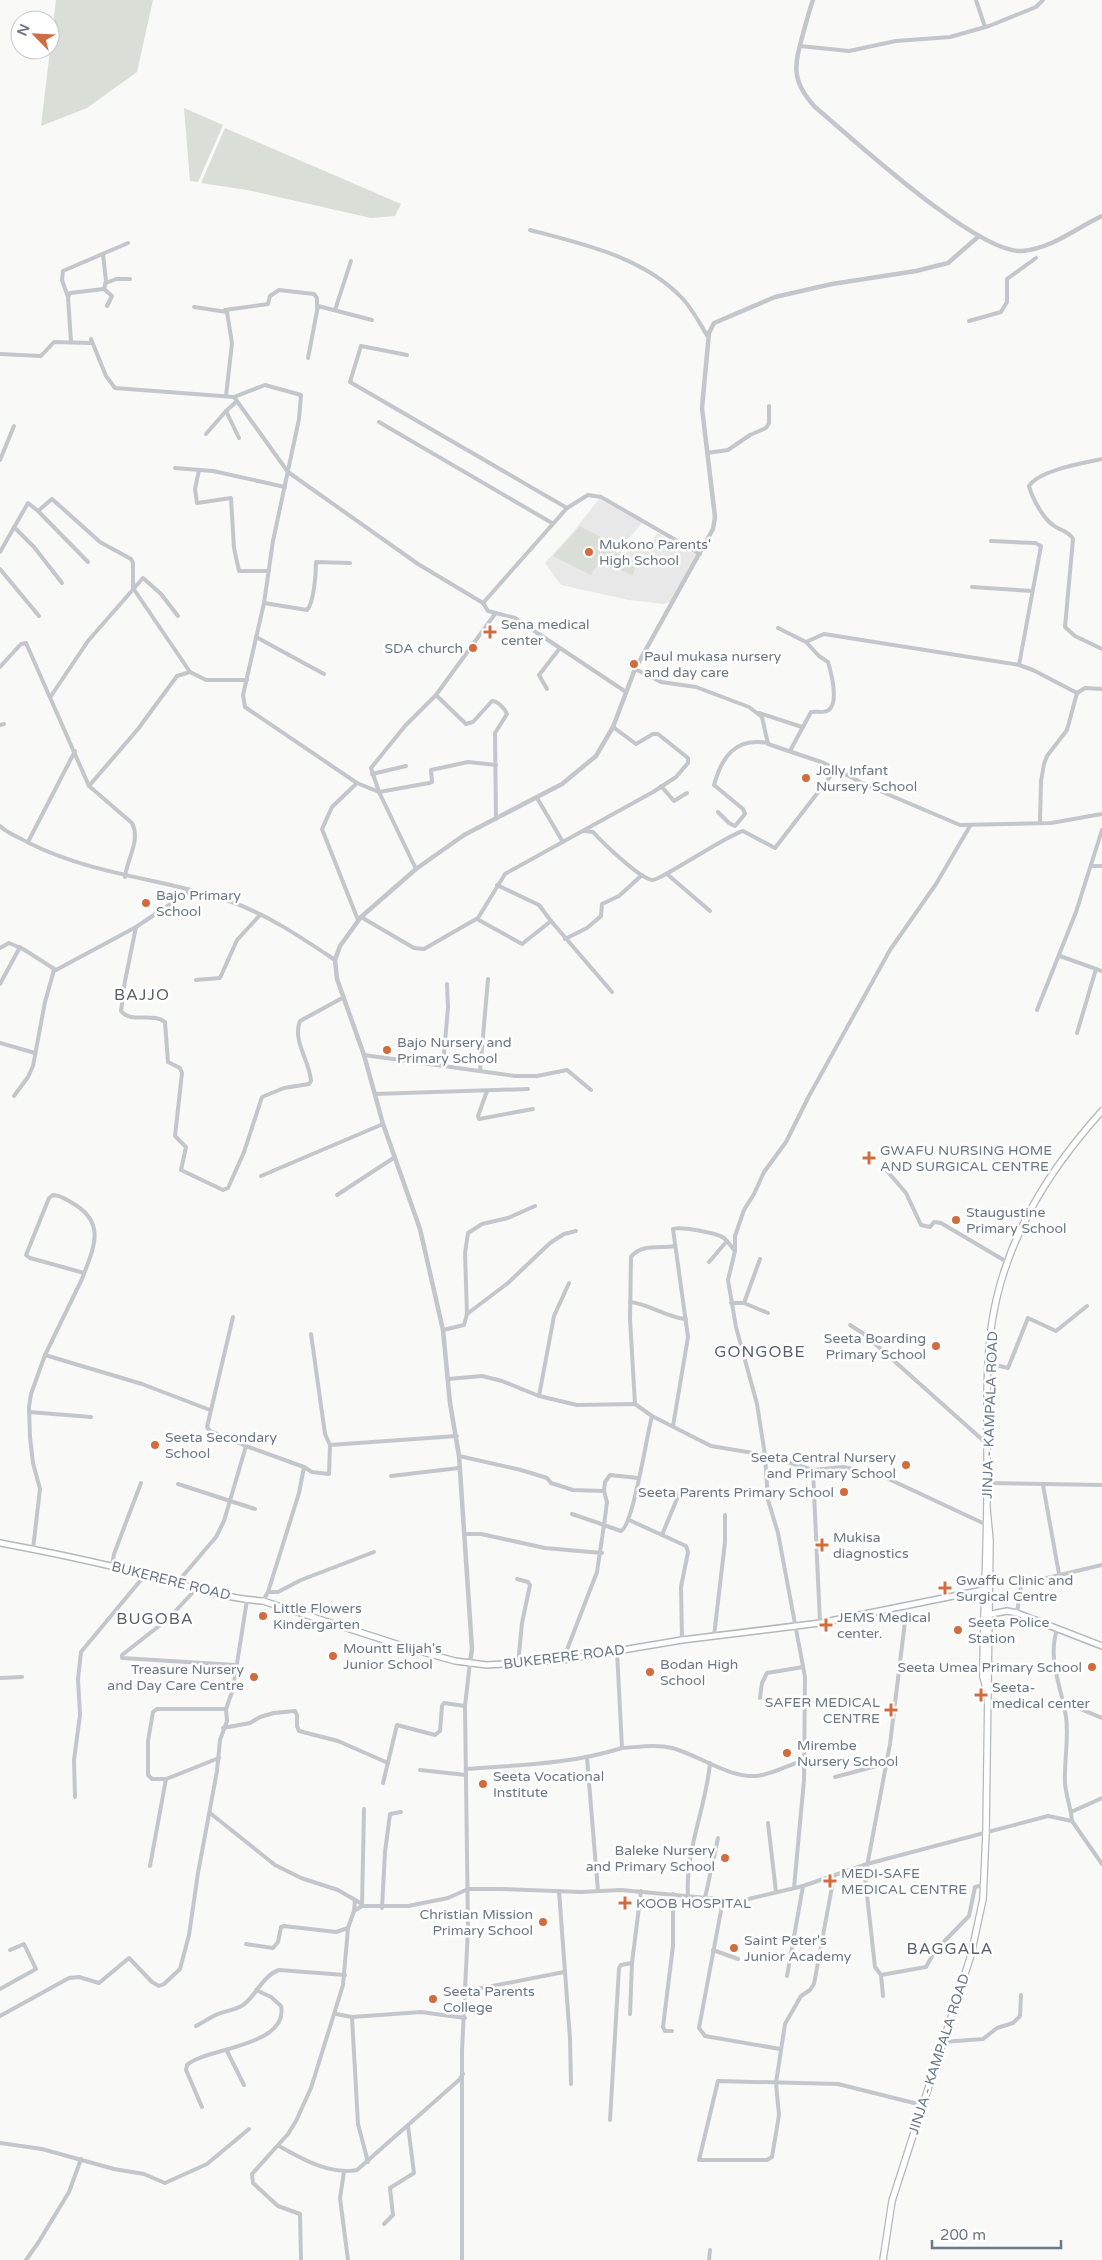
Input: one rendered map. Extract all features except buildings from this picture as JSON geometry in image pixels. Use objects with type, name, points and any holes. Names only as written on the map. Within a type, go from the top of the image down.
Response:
[{"type":"highway","name":"JINJA - KAMPALA ROAD","points":[[986,1590],[989,1525],[987,1509],[988,1363],[994,1313],[1007,1262],[1028,1213],[1049,1177],[1102,1112]]},
{"type":"highway","name":"JINJA - KAMPALA ROAD","points":[[883,2260],[892,2201],[971,1955],[981,1914],[986,1833],[988,1696],[985,1524],[987,1509]]},
{"type":"main road","name":"BUKERERE ROAD","points":[[0,1543],[112,1566],[196,1589],[246,1600],[263,1601],[369,1637],[438,1657],[487,1665],[563,1660],[682,1640],[820,1623],[986,1590]]},
{"type":"main road","points":[[986,1615],[1007,1611],[1017,1613],[1102,1646]]},
{"type":"street","points":[[813,0],[796,62],[796,74],[806,97],[814,107],[922,198],[979,236],[1009,250],[1033,250],[1102,216]]},
{"type":"street","points":[[976,0],[985,28]]},
{"type":"street","points":[[800,46],[856,50],[896,41],[950,37],[985,28],[1036,7],[1044,0]]},
{"type":"street","points":[[530,230],[600,249],[646,270],[667,284],[684,300],[708,337]]},
{"type":"street","points":[[462,2260],[463,2073],[468,1890],[465,1706],[472,1649],[459,1456],[443,1330],[420,1229],[383,1124],[364,1055],[334,969],[335,960],[340,946],[359,918],[416,869],[454,841],[562,784],[587,765],[605,744],[635,669],[700,554],[715,523],[702,408],[708,337],[709,330],[714,323],[758,303],[794,292],[916,271],[948,263],[979,236]]},
{"type":"street","points":[[72,342],[68,297],[62,280],[63,271],[128,243]]},
{"type":"street","points":[[103,254],[106,283],[104,289]]},
{"type":"street","points":[[969,321],[1001,312],[1007,302],[1007,279],[1036,258]]},
{"type":"street","points":[[335,310],[351,261]]},
{"type":"street","points":[[106,283],[116,279],[130,279]]},
{"type":"street","points":[[68,297],[76,292],[104,289],[112,296],[107,306]]},
{"type":"street","points":[[194,307],[225,310],[268,304],[270,296],[279,290],[314,294],[317,298],[317,307],[308,358]]},
{"type":"street","points":[[317,307],[372,320]]},
{"type":"street","points":[[225,310],[232,343],[226,396]]},
{"type":"street","points":[[0,354],[41,356],[54,342],[91,341],[106,376],[115,388],[147,392],[226,396],[235,400],[288,472],[418,564],[483,603],[484,607],[495,614],[515,618],[626,692]]},
{"type":"street","points":[[407,355],[361,346],[350,382],[567,508]]},
{"type":"street","points":[[206,434],[235,400],[265,385],[301,394],[299,419],[264,603],[243,700],[245,708],[357,783],[379,792],[432,782],[431,770],[468,762],[483,762],[496,765]]},
{"type":"street","points":[[707,453],[728,450],[742,440],[766,428],[769,424],[769,406]]},
{"type":"street","points":[[226,411],[239,438]]},
{"type":"street","points":[[379,422],[552,522]]},
{"type":"street","points":[[0,460],[14,426]]},
{"type":"street","points":[[1102,459],[1055,471],[1034,480],[1029,486],[1038,505],[1051,524],[1070,534],[1073,539],[1065,627],[1075,636],[1102,648]]},
{"type":"street","points":[[175,468],[199,470],[285,487]]},
{"type":"street","points":[[199,470],[195,488],[197,503],[228,497],[232,502],[234,548],[239,571],[269,571]]},
{"type":"street","points":[[483,603],[552,522],[567,508],[588,495],[602,497],[700,554]]},
{"type":"street","points":[[38,511],[52,499],[100,542],[131,559],[134,563],[134,588],[190,672],[206,680],[247,680]]},
{"type":"street","points":[[0,552],[28,504],[38,511],[88,562]]},
{"type":"street","points":[[14,527],[34,547],[62,583]]},
{"type":"street","points":[[991,541],[1035,543],[1041,546],[1018,665]]},
{"type":"street","points":[[264,603],[307,610],[311,605],[317,573],[316,562],[350,562]]},
{"type":"street","points":[[0,569],[40,616]]},
{"type":"street","points":[[51,696],[88,642],[134,588],[145,578],[178,616]]},
{"type":"street","points":[[972,587],[1032,591]]},
{"type":"street","points":[[416,869],[379,792],[371,768],[405,726],[436,695],[495,614]]},
{"type":"street","points":[[778,628],[806,642],[819,656],[828,662],[834,691],[828,711],[811,712],[790,751]]},
{"type":"street","points":[[806,642],[824,634],[1018,665],[1042,674],[1077,693]]},
{"type":"street","points":[[256,637],[324,674]]},
{"type":"street","points":[[0,667],[21,644],[26,643],[51,696],[89,786],[132,823],[136,829],[126,877]]},
{"type":"street","points":[[547,689],[538,675],[560,648]]},
{"type":"street","points":[[635,669],[662,682],[696,687],[759,713],[802,727]]},
{"type":"street","points":[[89,786],[138,729],[177,676],[190,672]]},
{"type":"street","points":[[1040,823],[1041,781],[1047,756],[1067,730],[1077,693],[1086,688],[1102,689]]},
{"type":"street","points":[[436,695],[466,724],[473,722],[492,701],[496,702],[507,712],[495,733],[496,820]]},
{"type":"street","points":[[759,713],[768,744]]},
{"type":"street","points":[[357,783],[332,807],[322,829],[359,918],[420,950],[476,919],[505,874],[621,811],[683,771],[688,762],[688,758],[658,734],[653,734],[636,744],[613,727]]},
{"type":"street","points":[[718,812],[729,823],[736,826],[739,825],[745,814],[743,809],[714,785],[731,750],[748,741],[768,744],[790,751],[836,769],[866,785],[954,824],[970,826],[1040,823],[1102,814]]},
{"type":"street","points":[[28,842],[75,751]]},
{"type":"street","points":[[372,774],[406,766]]},
{"type":"street","points":[[584,831],[593,832],[608,849],[642,876],[654,881],[743,831],[775,848],[836,769]]},
{"type":"street","points":[[661,786],[674,801],[687,793]]},
{"type":"street","points":[[537,798],[563,842]]},
{"type":"street","points":[[794,1888],[802,1816],[804,1760],[803,1667],[778,1533],[768,1500],[765,1454],[757,1404],[731,1303],[728,1280],[735,1251],[735,1236],[740,1217],[764,1172],[786,1142],[809,1096],[890,950],[936,884],[970,826]]},
{"type":"street","points":[[1,828],[28,842],[71,860],[126,877],[227,901],[260,915],[335,960]]},
{"type":"street","points":[[1037,1010],[1060,956],[1102,830]]},
{"type":"street","points":[[1091,866],[1102,866]]},
{"type":"street","points":[[666,874],[710,911]]},
{"type":"street","points":[[565,939],[587,928],[601,916],[602,904],[619,896],[642,876]]},
{"type":"street","points":[[498,884],[539,905],[565,939],[612,992]]},
{"type":"street","points":[[14,1096],[28,1077],[54,970],[136,927],[190,891]]},
{"type":"street","points":[[196,980],[220,978],[237,940],[260,915]]},
{"type":"street","points":[[476,919],[522,944],[551,921]]},
{"type":"street","points":[[136,927],[121,1011],[128,1016],[150,1017],[165,1022],[168,1062],[180,1068],[182,1073],[174,1136],[186,1147],[181,1170],[223,1190],[228,1188],[244,1152],[262,1098],[284,1088],[309,1084],[311,1081],[300,1042],[298,1028],[300,1021],[344,997]]},
{"type":"street","points":[[0,948],[9,943],[20,947],[54,970]]},
{"type":"street","points":[[0,984],[20,947]]},
{"type":"street","points":[[1060,956],[1102,971]]},
{"type":"street","points":[[1077,1033],[1096,969]]},
{"type":"street","points":[[480,1071],[488,979]]},
{"type":"street","points":[[443,1066],[448,1007],[447,984]]},
{"type":"street","points":[[0,1043],[34,1053]]},
{"type":"street","points":[[364,1055],[529,1077],[567,1070],[591,1090]]},
{"type":"street","points":[[376,1094],[416,1091],[528,1089]]},
{"type":"street","points":[[488,1091],[478,1116],[479,1119],[533,1110]]},
{"type":"street","points":[[261,1176],[383,1124]]},
{"type":"street","points":[[337,1195],[395,1157]]},
{"type":"street","points":[[887,1171],[906,1194],[921,1225],[930,1227],[934,1222],[941,1223],[1007,1262]]},
{"type":"street","points":[[33,1549],[40,1489],[32,1457],[29,1412],[35,1380],[84,1273],[95,1239],[93,1222],[83,1210],[62,1197],[53,1195],[49,1198],[26,1255],[30,1258],[84,1273]]},
{"type":"street","points":[[443,1330],[462,1326],[467,1314],[465,1253],[468,1233],[482,1224],[508,1218],[535,1206]]},
{"type":"street","points":[[673,1426],[688,1337],[672,1231],[674,1228],[718,1235],[727,1241],[735,1251]]},
{"type":"street","points":[[467,1314],[508,1283],[550,1243],[564,1234],[576,1231]]},
{"type":"street","points":[[709,1262],[727,1241]]},
{"type":"street","points":[[635,1404],[630,1302],[632,1255],[656,1246],[664,1249],[674,1246]]},
{"type":"street","points":[[744,1304],[760,1259]]},
{"type":"street","points":[[539,1396],[554,1316],[568,1283]]},
{"type":"street","points":[[630,1302],[649,1306],[668,1316],[686,1319]]},
{"type":"street","points":[[731,1303],[744,1304],[768,1313]]},
{"type":"street","points":[[988,1363],[1008,1368],[1028,1318],[1056,1331],[1087,1306]]},
{"type":"street","points":[[233,1317],[206,1425],[208,1430],[304,1467],[312,1472],[329,1474],[330,1445],[325,1434],[312,1334]]},
{"type":"street","points":[[850,1325],[864,1334],[988,1444]]},
{"type":"street","points":[[45,1355],[142,1384],[210,1410]]},
{"type":"street","points":[[448,1379],[482,1376],[502,1381],[539,1396],[577,1405],[635,1404],[652,1416],[711,1446],[765,1454],[813,1470],[844,1467],[878,1474],[985,1524]]},
{"type":"street","points":[[29,1412],[91,1417]]},
{"type":"street","points":[[572,1514],[622,1531],[627,1527],[652,1416]]},
{"type":"street","points":[[330,1445],[457,1436]]},
{"type":"street","points":[[176,1584],[216,1537],[224,1521],[246,1446]]},
{"type":"street","points":[[459,1456],[521,1470],[547,1478],[551,1483],[573,1490],[604,1491]]},
{"type":"street","points":[[263,1601],[268,1592],[299,1493],[304,1467]]},
{"type":"street","points":[[391,1476],[459,1468]]},
{"type":"street","points":[[813,1470],[820,1623]]},
{"type":"street","points":[[563,1660],[597,1572],[602,1553],[607,1502],[604,1491],[605,1482],[610,1475],[638,1478]]},
{"type":"street","points":[[112,1566],[114,1554],[141,1483]]},
{"type":"street","points":[[987,1483],[1102,1485]]},
{"type":"street","points":[[178,1484],[255,1508]]},
{"type":"street","points":[[1043,1485],[1059,1574]]},
{"type":"street","points":[[662,1535],[681,1489]]},
{"type":"street","points":[[714,1636],[726,1515]]},
{"type":"street","points":[[629,1520],[686,1546],[688,1552],[681,1588],[682,1640]]},
{"type":"street","points":[[465,1534],[481,1534],[545,1548],[602,1553]]},
{"type":"street","points":[[268,1592],[278,1592],[301,1580],[374,1552]]},
{"type":"street","points":[[1017,1613],[1023,1584],[1102,1565]]},
{"type":"street","points":[[74,1797],[74,1760],[80,1715],[78,1679],[82,1652],[144,1575]]},
{"type":"street","points":[[517,1579],[528,1582],[530,1585],[522,1624],[518,1664]]},
{"type":"street","points":[[196,1589],[168,1619],[134,1644],[122,1655],[122,1658],[236,1665]]},
{"type":"street","points":[[0,2016],[69,1978],[79,1977],[99,1983],[129,1958],[152,1982],[159,1986],[176,1973],[183,1962],[223,1728],[227,1721],[226,1709],[233,1689],[246,1600]]},
{"type":"street","points":[[883,1996],[881,1975],[875,1967],[865,1877],[884,1764],[890,1744],[906,1605]]},
{"type":"street","points":[[1057,1630],[1053,1644],[1064,1707],[1067,1751],[1065,1781],[1072,1821],[1100,1856],[1102,1864]]},
{"type":"street","points":[[617,1651],[622,1748]]},
{"type":"street","points":[[760,1698],[762,1683],[767,1673],[803,1667]]},
{"type":"street","points":[[0,1678],[22,1678]]},
{"type":"street","points":[[383,1783],[397,1725],[436,1735],[440,1731],[442,1706],[444,1703],[465,1706]]},
{"type":"street","points":[[1064,1707],[1078,1708],[1102,1718]]},
{"type":"street","points":[[218,1758],[166,1779],[152,1779],[148,1775],[148,1741],[153,1712],[158,1709],[226,1709]]},
{"type":"street","points":[[223,1728],[250,1723],[260,1717],[274,1713],[295,1711],[299,1731],[338,1741],[388,1763]]},
{"type":"street","points":[[466,1769],[542,1764],[587,1758],[622,1748],[660,1746],[731,1771],[757,1776],[804,1760]]},
{"type":"street","points":[[587,1758],[598,1891]]},
{"type":"street","points":[[688,1896],[688,1860],[707,1789],[710,1763]]},
{"type":"street","points":[[835,1777],[884,1764]]},
{"type":"street","points":[[420,1770],[466,1775]]},
{"type":"street","points":[[150,1866],[166,1779]]},
{"type":"street","points":[[1071,1812],[1102,1798]]},
{"type":"street","points":[[362,1906],[364,1809]]},
{"type":"street","points":[[210,1812],[275,1865],[296,1876],[338,1890],[362,1906],[382,1908],[408,1906],[448,1898],[468,1890],[641,1891],[740,1901],[803,1886],[867,1864],[1048,1816],[1072,1821]]},
{"type":"street","points":[[382,1908],[385,1852],[390,1814],[401,1812]]},
{"type":"street","points":[[768,1823],[776,1892]]},
{"type":"street","points":[[705,1898],[718,1838]]},
{"type":"street","points":[[834,1876],[814,1984],[810,1990],[800,1996],[787,2018],[780,2049],[776,2083],[780,2115],[773,2141],[773,2154],[770,2159],[699,2160],[718,2081],[776,2083],[838,2084],[922,2105]]},
{"type":"street","points":[[881,1975],[926,1967],[935,1951],[969,1916],[975,1887],[983,1885]]},
{"type":"street","points":[[787,1976],[803,1886]]},
{"type":"street","points":[[560,1891],[564,1972],[570,2038],[571,2084]]},
{"type":"street","points":[[630,2014],[632,1963],[641,1891]]},
{"type":"street","points":[[672,2031],[665,2030],[663,2027],[673,1946],[673,1894]]},
{"type":"street","points":[[302,2260],[299,2213],[278,2206],[253,2183],[254,2171],[278,2146],[296,2121],[306,2101],[336,2014],[345,1975],[348,1928],[354,1911],[355,1900]]},
{"type":"street","points":[[723,1900],[712,1950],[699,2028],[705,2036],[780,2049]]},
{"type":"street","points":[[354,1911],[362,1906]]},
{"type":"street","points":[[246,1944],[274,1948],[278,1942],[281,1927],[284,1926],[336,1932],[348,1928]]},
{"type":"street","points":[[0,1989],[36,1969],[24,1944],[10,1950]]},
{"type":"street","points":[[712,1950],[738,1958]]},
{"type":"street","points":[[610,2120],[619,1968],[621,1965],[632,1963]]},
{"type":"street","points":[[196,2026],[218,2014],[232,2011],[242,2005],[272,1972],[282,1969],[345,1975]]},
{"type":"street","points":[[465,1988],[477,1989],[564,1972]]},
{"type":"street","points":[[202,2108],[186,2070],[186,2065],[191,2061],[227,2051],[263,2036],[272,2030],[281,2019],[281,2006],[278,2002],[256,1990]]},
{"type":"street","points":[[943,2042],[979,2040],[997,2028],[1013,2023],[1020,2016],[1021,1995]]},
{"type":"street","points":[[336,2014],[352,2017],[421,2012],[465,2018]]},
{"type":"street","points":[[352,2017],[358,2124],[368,2162]]},
{"type":"street","points":[[227,2051],[244,2085]]},
{"type":"street","points":[[278,2146],[317,2165],[344,2172],[357,2170],[459,2080],[463,2073]]},
{"type":"street","points":[[384,2224],[392,2219],[393,2215],[390,2188],[414,2173],[408,2126]]},
{"type":"street","points":[[0,2143],[42,2149],[125,2172],[144,2174],[166,2183],[207,2164],[249,2129]]},
{"type":"street","points":[[26,2260],[69,2192],[80,2159]]},
{"type":"street","points":[[344,2172],[340,2198],[348,2260]]},
{"type":"street","points":[[709,2260],[710,2250]]},
{"type":"shaded area","points":[[56,0],[153,0],[137,72],[87,108],[41,126],[49,60],[60,60],[60,10],[55,10]]},
{"type":"shaded area","points":[[184,108],[223,125],[198,182],[190,181]]},
{"type":"shaded area","points":[[225,128],[401,204],[395,216],[371,218],[247,190],[201,183]]},
{"type":"shaded area","name":"Mukono Parents' High School","points":[[599,499],[642,523],[619,550],[626,553],[629,546],[648,551],[657,533],[697,555],[670,602],[664,604],[629,600],[561,585],[545,563],[574,531]]},
{"type":"shaded area","points":[[580,526],[613,544],[616,548],[604,563],[601,559],[591,575],[553,556]]},
{"type":"shaded area","points":[[615,553],[637,561],[633,575],[610,566]]},
{"type":"place","name":"Mukono Parents' High School","points":[[589,552]]},
{"type":"place","name":"Sena medical center","points":[[490,632]]},
{"type":"place","name":"SDA church","points":[[473,648]]},
{"type":"place","name":"Paul mukasa nursery and day care","points":[[634,664]]},
{"type":"place","name":"Jolly Infant Nursery School","points":[[806,778]]},
{"type":"place","name":"Bajo Primary School","points":[[146,903]]},
{"type":"place","name":"Bajo Nursery and Primary School","points":[[387,1050]]},
{"type":"place","name":"GWAFU NURSING HOME AND SURGICAL CENTRE","points":[[869,1158]]},
{"type":"place","name":"Staugustine Primary School","points":[[956,1220]]},
{"type":"place","name":"Seeta Boarding Primary School","points":[[936,1346]]},
{"type":"place","name":"Seeta Secondary School","points":[[155,1445]]},
{"type":"place","name":"Seeta Central Nursery and Primary School","points":[[906,1465]]},
{"type":"place","name":"Seeta Parents Primary School","points":[[844,1492]]},
{"type":"place","name":"Mukisa diagnostics","points":[[822,1545]]},
{"type":"place","name":"Gwaffu Clinic and Surgical Centre","points":[[945,1588]]},
{"type":"place","name":"Little Flowers Kindergarten","points":[[263,1616]]},
{"type":"place","name":"JEMS Medical center.","points":[[826,1625]]},
{"type":"place","name":"Seeta Police Station","points":[[958,1630]]},
{"type":"place","name":"Mountt Elijah's Junior School","points":[[333,1656]]},
{"type":"place","name":"Seeta Umea Primary School","points":[[1092,1667]]},
{"type":"place","name":"Bodan High School","points":[[650,1672]]},
{"type":"place","name":"Treasure Nursery and Day Care Centre","points":[[254,1677]]},
{"type":"place","name":"Seeta- medical center","points":[[981,1695]]},
{"type":"place","name":"SAFER MEDICAL CENTRE","points":[[891,1710]]},
{"type":"place","name":"Mirembe Nursery School","points":[[787,1753]]},
{"type":"place","name":"Seeta Vocational Institute","points":[[483,1784]]},
{"type":"place","name":"Baleke Nursery and Primary School","points":[[725,1858]]},
{"type":"place","name":"MEDI-SAFE MEDICAL CENTRE","points":[[830,1881]]},
{"type":"place","name":"KOOB HOSPITAL","points":[[625,1903]]},
{"type":"place","name":"Christian Mission Primary School","points":[[543,1922]]},
{"type":"place","name":"Saint Peter's Junior Academy","points":[[734,1948]]},
{"type":"place","name":"Seeta Parents College","points":[[433,1999]]},
{"type":"district","name":"BAJJO","points":[[142,995]]},
{"type":"district","name":"GONGOBE","points":[[760,1352]]},
{"type":"district","name":"BUGOBA","points":[[155,1619]]},
{"type":"district","name":"BAGGALA","points":[[950,1949]]}]
